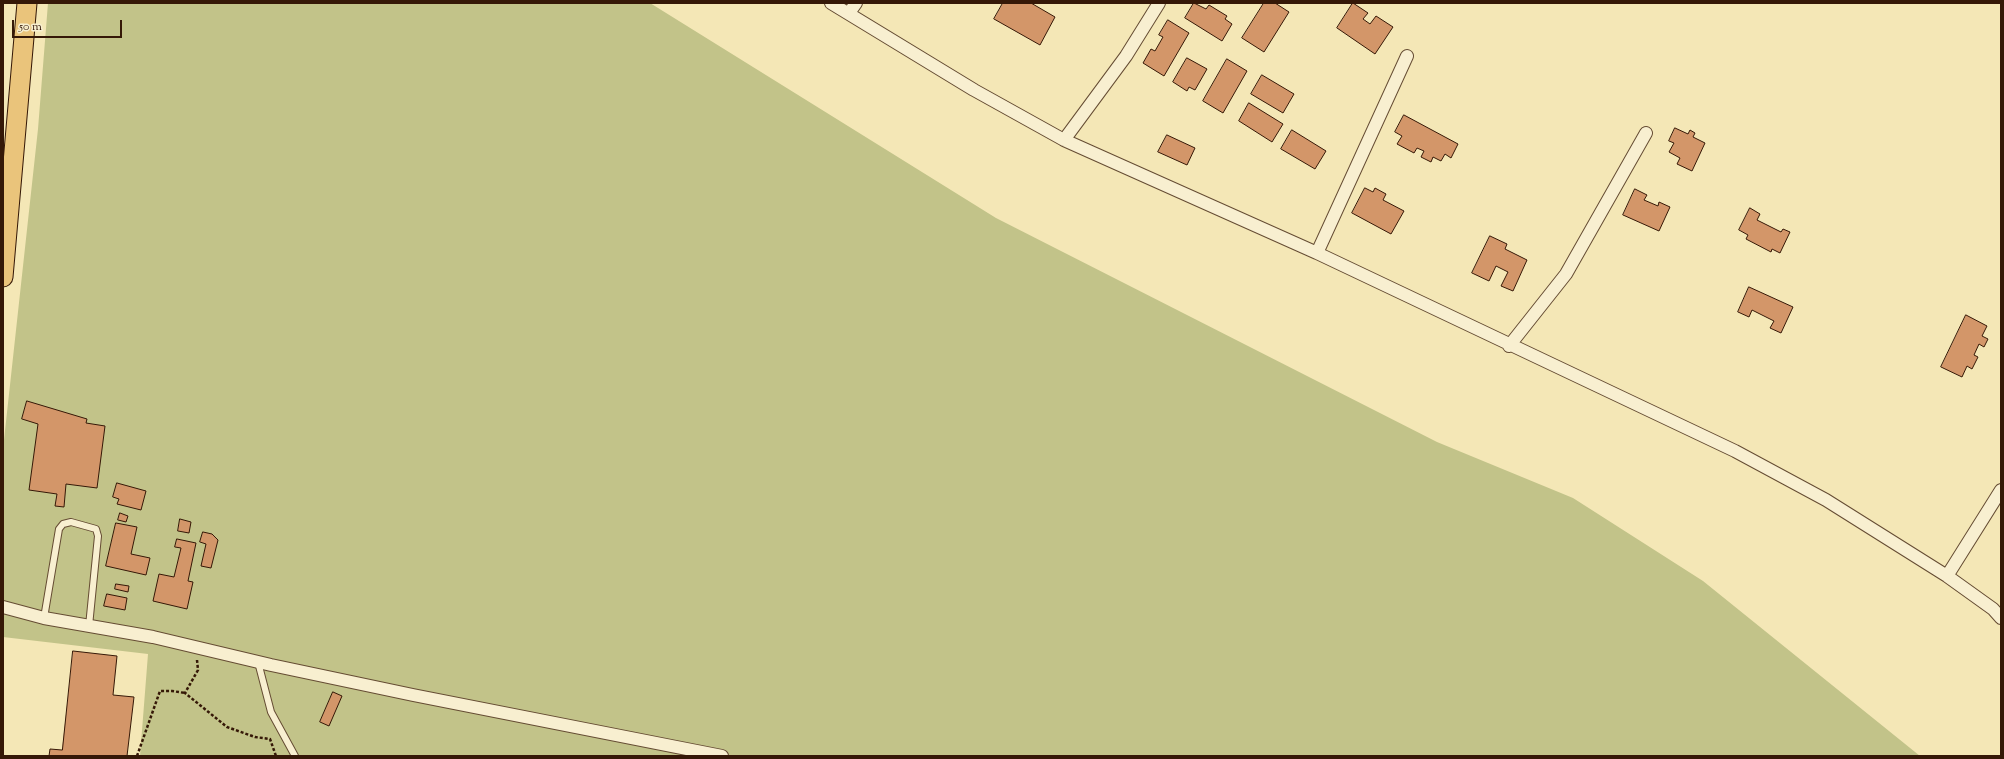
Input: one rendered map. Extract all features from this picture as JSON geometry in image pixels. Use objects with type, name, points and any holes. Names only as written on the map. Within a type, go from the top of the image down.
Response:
[{"type":"highway","points":[[3,277],[27,3]]},
{"type":"street","points":[[831,3],[852,8],[974,90],[1064,140],[1316,253],[1509,346],[1735,451],[1826,500],[1947,576],[1993,609],[2001,618]]},
{"type":"street","points":[[1064,140],[1126,56],[1159,3]]},
{"type":"street","points":[[1316,253],[1407,56]]},
{"type":"street","points":[[1509,346],[1566,274],[1646,133]]},
{"type":"street","points":[[1947,576],[2001,490]]},
{"type":"street","points":[[3,607],[44,618],[153,637],[258,662],[421,697],[722,756]]},
{"type":"lane","points":[[44,618],[59,529],[63,524],[71,522],[96,529],[98,536],[89,626]]},
{"type":"lane","points":[[258,662],[271,712],[295,756]]},
{"type":"path","points":[[185,693],[198,670],[197,656]]},
{"type":"path","points":[[137,756],[160,691],[185,693],[227,727],[255,737],[270,739],[276,756]]},
{"type":"green space","points":[[48,3],[650,3],[996,218],[1437,442],[1573,498],[1703,581],[1920,756],[140,756],[148,654],[3,637],[3,449],[38,129]]},
{"type":"building","points":[[1003,3],[1031,3],[1055,17],[1040,45],[994,19]]},
{"type":"building","points":[[1194,3],[1206,9],[1209,5],[1227,16],[1225,19],[1232,24],[1222,41],[1185,18]]},
{"type":"building","points":[[1264,3],[1275,3],[1289,12],[1264,52],[1242,38]]},
{"type":"building","points":[[1353,3],[1368,13],[1363,19],[1370,24],[1376,16],[1393,27],[1375,54],[1337,28]]},
{"type":"building","points":[[1168,20],[1189,33],[1164,76],[1143,63],[1151,49],[1155,51],[1163,37],[1159,35]]},
{"type":"building","points":[[1187,58],[1207,69],[1195,90],[1189,87],[1187,91],[1173,82]]},
{"type":"building","points":[[1227,59],[1247,71],[1223,113],[1203,101]]},
{"type":"building","points":[[1262,75],[1294,94],[1283,113],[1251,94]]},
{"type":"building","points":[[1249,103],[1283,124],[1272,142],[1239,121]]},
{"type":"building","points":[[1404,115],[1458,144],[1451,158],[1445,154],[1441,161],[1433,157],[1431,162],[1421,157],[1424,151],[1417,148],[1414,153],[1397,144],[1402,136],[1395,132]]},
{"type":"building","points":[[1675,128],[1688,134],[1690,130],[1695,133],[1693,137],[1705,143],[1692,171],[1677,164],[1680,158],[1669,152],[1674,143],[1669,141]]},
{"type":"building","points":[[1292,130],[1326,151],[1315,169],[1281,149]]},
{"type":"building","points":[[1167,135],[1195,148],[1187,165],[1158,152]]},
{"type":"building","points":[[1365,188],[1373,192],[1375,188],[1386,194],[1383,200],[1404,211],[1391,234],[1352,213]]},
{"type":"building","points":[[1635,189],[1647,195],[1644,200],[1658,206],[1659,202],[1670,207],[1659,231],[1623,215]]},
{"type":"building","points":[[1750,208],[1760,214],[1757,220],[1781,232],[1783,229],[1790,232],[1780,253],[1772,249],[1771,252],[1746,239],[1748,235],[1739,230]]},
{"type":"building","points":[[1490,236],[1507,244],[1505,249],[1527,260],[1513,291],[1501,286],[1508,272],[1496,266],[1489,281],[1472,273]]},
{"type":"building","points":[[1749,287],[1793,307],[1781,333],[1770,328],[1774,321],[1752,310],[1749,317],[1738,312]]},
{"type":"building","points":[[1966,315],[1987,326],[1982,336],[1988,339],[1984,347],[1979,344],[1974,355],[1978,357],[1972,369],[1967,366],[1962,377],[1941,367]]},
{"type":"building","points":[[27,401],[87,419],[86,423],[105,426],[97,488],[66,484],[64,507],[55,506],[57,494],[29,490],[38,424],[22,419]]},
{"type":"building","points":[[117,483],[146,491],[141,510],[117,504],[119,499],[113,497]]},
{"type":"building","points":[[120,513],[128,516],[126,522],[118,520]]},
{"type":"building","points":[[180,519],[191,522],[189,533],[178,531]]},
{"type":"building","points":[[116,523],[137,527],[131,554],[150,558],[146,575],[106,566]]},
{"type":"building","points":[[203,532],[212,534],[218,540],[211,568],[201,566],[206,544],[200,542]]},
{"type":"building","points":[[177,539],[196,543],[188,581],[193,582],[187,609],[153,601],[159,574],[174,577],[181,548],[175,547]]},
{"type":"building","points":[[116,584],[129,586],[128,592],[115,589]]},
{"type":"building","points":[[107,594],[127,598],[125,610],[104,606]]},
{"type":"building","points":[[73,651],[117,656],[113,695],[134,697],[127,756],[49,756],[50,749],[62,750]]},
{"type":"building","points":[[333,692],[342,696],[329,726],[320,722]]}]
